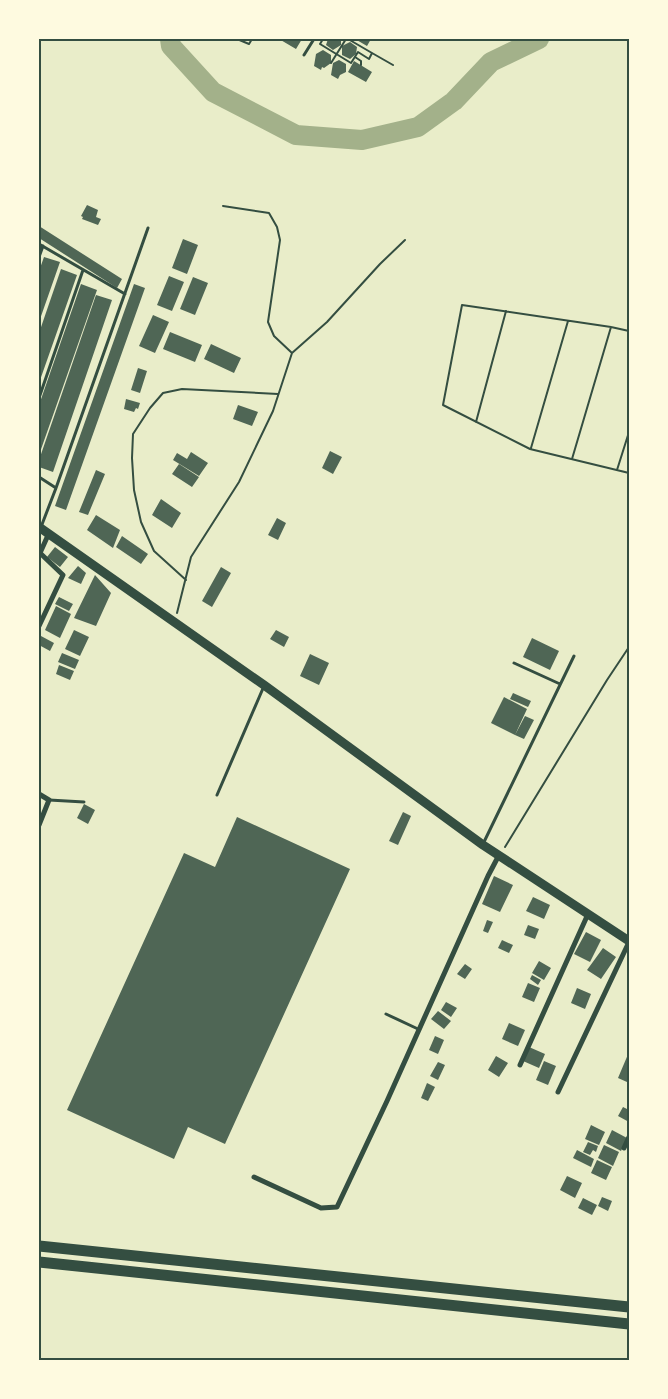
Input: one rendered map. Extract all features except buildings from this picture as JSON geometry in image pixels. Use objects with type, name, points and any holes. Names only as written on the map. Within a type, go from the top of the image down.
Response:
[{"type":"highway","points":[[39,1246],[629,1307]]},
{"type":"highway","points":[[39,1262],[629,1324]]},
{"type":"main road","points":[[43,529],[264,685],[483,845],[629,941]]},
{"type":"street","points":[[39,626],[63,576],[40,554],[43,529]]},
{"type":"street","points":[[39,794],[49,800],[39,825]]},
{"type":"street","points":[[254,1177],[321,1208],[337,1206],[357,1167],[418,1029],[499,855]]},
{"type":"street","points":[[520,1065],[588,914]]},
{"type":"street","points":[[558,1092],[629,941]]},
{"type":"street","points":[[624,1148],[629,1137]]},
{"type":"lane","points":[[304,55],[314,39]]},
{"type":"lane","points":[[43,529],[148,228]]},
{"type":"lane","points":[[39,257],[41,245],[125,294]]},
{"type":"lane","points":[[39,398],[83,270]]},
{"type":"lane","points":[[39,477],[56,488]]},
{"type":"lane","points":[[483,845],[574,656]]},
{"type":"lane","points":[[514,663],[560,684]]},
{"type":"lane","points":[[217,795],[264,685]]},
{"type":"lane","points":[[49,800],[84,802]]},
{"type":"lane","points":[[386,1014],[418,1029]]},
{"type":"path","points":[[237,39],[249,44],[252,39]]},
{"type":"path","points":[[323,39],[320,44],[351,63],[358,52],[369,59],[372,53]]},
{"type":"path","points":[[331,63],[347,39],[394,65]]},
{"type":"path","points":[[355,57],[361,61],[361,65]]},
{"type":"path","points":[[224,206],[270,213],[277,227],[280,240],[268,322],[274,336],[292,353]]},
{"type":"path","points":[[175,622],[191,557],[239,482],[273,411],[292,353],[328,322],[380,264],[405,240]]},
{"type":"path","points":[[629,332],[611,327],[462,305],[444,405],[530,449],[629,473]]},
{"type":"path","points":[[476,422],[506,312]]},
{"type":"path","points":[[530,449],[568,321]]},
{"type":"path","points":[[572,459],[611,327]]},
{"type":"path","points":[[186,580],[154,551],[140,522],[134,490],[133,434],[150,408],[163,393],[182,389],[279,394]]},
{"type":"path","points":[[617,470],[629,432]]},
{"type":"path","points":[[499,855],[629,647]]},
{"type":"waterway","points":[[170,39],[171,46],[213,92],[296,135],[362,140],[418,127],[454,101],[491,62],[539,39]]}]
